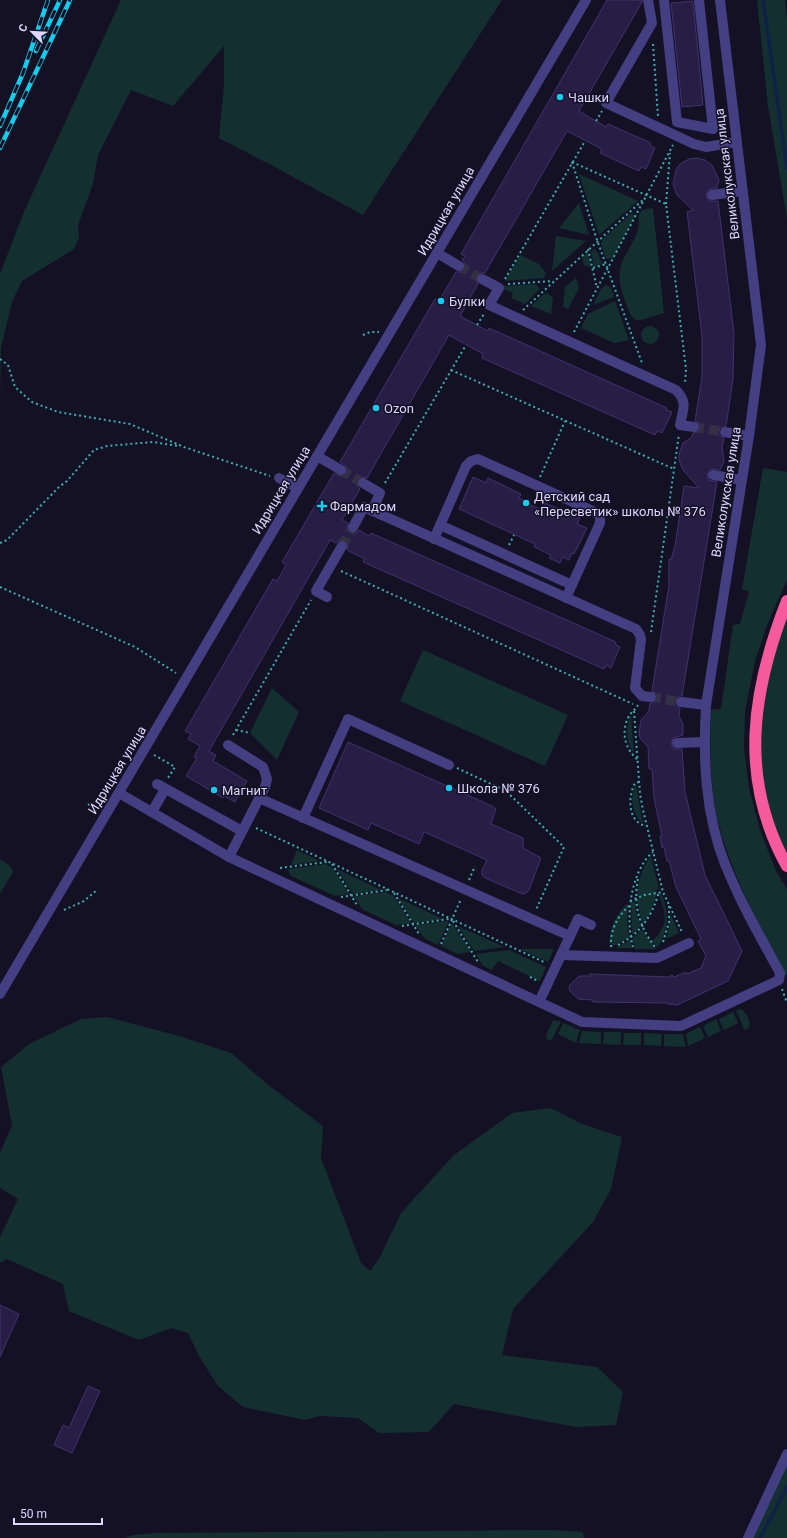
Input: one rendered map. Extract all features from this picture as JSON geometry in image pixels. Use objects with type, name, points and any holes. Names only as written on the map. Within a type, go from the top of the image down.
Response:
[{"type":"highway","points":[[787,601],[771,641],[760,687],[755,744],[757,778],[765,810],[776,846],[787,866]]},
{"type":"street","name":"Идрицкая улица","points":[[0,994],[586,0]]},
{"type":"street","points":[[648,0],[652,23],[606,103],[694,144],[706,147],[736,142]]},
{"type":"street","points":[[664,0],[677,122],[712,130],[699,0]]},
{"type":"street","name":"Великолукская улица","points":[[720,0],[761,345],[749,436],[706,705],[704,742],[710,808],[724,863],[740,899],[780,977]]},
{"type":"street","points":[[712,195],[742,191]]},
{"type":"street","points":[[436,253],[459,266]]},
{"type":"street","points":[[482,279],[499,288],[489,305],[676,390],[683,397],[680,425],[694,427]]},
{"type":"street","points":[[725,432],[749,436]]},
{"type":"street","points":[[317,456],[341,470]]},
{"type":"street","points":[[434,539],[466,466],[471,461],[478,459],[595,512],[600,516],[600,523],[566,598]]},
{"type":"street","points":[[713,475],[742,480]]},
{"type":"street","points":[[279,478],[297,488]]},
{"type":"street","points":[[363,483],[380,493],[372,511]]},
{"type":"street","points":[[353,526],[364,507],[639,632],[641,640],[635,688],[642,696],[651,697]]},
{"type":"street","points":[[440,526],[572,585]]},
{"type":"street","points":[[327,597],[316,591],[342,546]]},
{"type":"street","points":[[681,702],[706,705]]},
{"type":"street","points":[[303,818],[348,719],[449,765]]},
{"type":"street","points":[[677,743],[704,742]]},
{"type":"street","points":[[228,745],[263,767],[267,779],[229,857]]},
{"type":"street","points":[[152,812],[163,784],[242,831]]},
{"type":"street","points":[[119,793],[229,857],[582,1022],[681,1026],[780,977]]},
{"type":"street","points":[[259,798],[570,936]]},
{"type":"street","points":[[539,1002],[578,919],[591,925]]},
{"type":"street","points":[[561,955],[657,958],[689,943]]},
{"type":"street","points":[[748,1538],[787,1454]]},
{"type":"path","points":[[652,23],[659,128]]},
{"type":"path","points":[[554,281],[501,284],[585,141]]},
{"type":"path","points":[[570,342],[648,196],[670,151],[666,204],[686,369],[683,397]]},
{"type":"path","points":[[572,162],[666,204]]},
{"type":"path","points":[[572,162],[597,240],[647,376]]},
{"type":"path","points":[[515,317],[588,248],[648,196]]},
{"type":"path","points":[[588,248],[597,289]]},
{"type":"path","points":[[593,268],[606,264]]},
{"type":"path","points":[[363,335],[376,331],[388,336]]},
{"type":"path","points":[[380,493],[466,345]]},
{"type":"path","points":[[0,359],[8,365],[15,387],[32,402],[58,412],[130,424],[184,446],[269,476],[279,478]]},
{"type":"path","points":[[451,370],[674,469]]},
{"type":"path","points":[[537,486],[566,421]]},
{"type":"path","points":[[651,633],[680,425]]},
{"type":"path","points":[[0,543],[7,540],[59,487],[67,481],[94,450],[107,446],[153,442],[184,446]]},
{"type":"path","points":[[330,566],[637,706]]},
{"type":"path","points":[[0,587],[135,647],[178,675]]},
{"type":"path","points":[[228,745],[316,591]]},
{"type":"path","points":[[637,759],[631,754],[627,746],[624,732],[629,716],[634,711],[639,782],[646,826],[663,892],[682,932]]},
{"type":"path","points":[[236,730],[250,733]]},
{"type":"path","points":[[144,749],[175,767],[163,784]]},
{"type":"path","points":[[449,765],[506,791],[564,847],[531,919]]},
{"type":"path","points":[[639,782],[635,783],[633,788],[630,803],[631,810],[639,823],[646,826]]},
{"type":"path","points":[[88,804],[102,812]]},
{"type":"path","points":[[251,826],[549,965]]},
{"type":"path","points":[[634,950],[631,938],[629,906],[639,874],[653,852]]},
{"type":"path","points":[[274,869],[330,863]]},
{"type":"path","points":[[330,863],[361,910]]},
{"type":"path","points":[[439,947],[475,866]]},
{"type":"path","points":[[639,874],[636,898],[639,919],[642,927],[658,949]]},
{"type":"path","points":[[64,910],[84,901],[97,890]]},
{"type":"path","points":[[335,898],[389,890]]},
{"type":"path","points":[[394,892],[422,939]]},
{"type":"path","points":[[629,906],[622,912],[616,921],[611,940],[611,949],[631,938],[642,927],[654,907],[659,892]]},
{"type":"path","points":[[630,901],[636,898],[663,892]]},
{"type":"path","points":[[663,942],[669,922],[669,904]]},
{"type":"path","points":[[396,927],[451,919]]},
{"type":"path","points":[[451,919],[482,966]]},
{"type":"path","points":[[780,977],[787,1003]]},
{"type":"path","points":[[530,978],[540,982]]},
{"type":"green space","points":[[121,0],[502,0],[363,215],[219,138],[224,86],[224,46],[173,106],[131,90],[98,155],[93,184],[78,225],[79,238],[74,249],[22,281],[12,302],[1,348],[0,394],[0,274],[23,214]]},
{"type":"green space","points":[[757,0],[785,0],[787,19],[787,219],[768,106]]},
{"type":"green space","points":[[579,174],[638,201],[599,235]]},
{"type":"green space","points":[[579,203],[589,235],[559,228]]},
{"type":"green space","points":[[653,208],[664,313],[641,320],[635,320],[630,313],[624,298],[621,286],[620,269],[638,230],[640,213],[642,210]]},
{"type":"green space","points":[[632,213],[635,216],[613,258],[606,259],[601,244],[603,239]]},
{"type":"green space","points":[[556,236],[586,241],[552,271]]},
{"type":"green space","points":[[594,249],[598,253],[602,264],[594,267],[591,251]]},
{"type":"green space","points":[[588,252],[591,267],[584,265],[582,257]]},
{"type":"green space","points":[[520,255],[539,264],[546,273],[544,278],[505,281]]},
{"type":"green space","points":[[576,278],[579,288],[568,309],[563,307],[565,287]]},
{"type":"green space","points":[[535,284],[540,289],[525,304],[511,298],[513,293],[504,289],[502,286]]},
{"type":"green space","points":[[605,285],[611,287],[614,297],[593,305],[601,289]]},
{"type":"green space","points":[[547,293],[553,298],[551,314],[531,306]]},
{"type":"green space","points":[[615,301],[629,340],[614,343],[581,328],[588,314]]},
{"type":"green space","points":[[646,326],[654,326],[659,331],[657,342],[654,344],[646,344],[641,339],[641,331]]},
{"type":"green space","points":[[763,468],[787,472],[787,580],[767,625],[755,661],[745,711],[744,748],[749,788],[760,830],[776,871],[787,889],[787,976],[783,973],[734,871],[720,829],[713,795],[711,771],[710,710],[721,709],[733,625],[740,624],[749,592],[742,589]]},
{"type":"green space","points":[[787,615],[787,852],[771,815],[766,794],[762,772],[759,728],[764,688]]},
{"type":"green space","points":[[423,650],[568,715],[545,766],[400,701]]},
{"type":"green space","points":[[272,688],[299,712],[277,760],[250,733]]},
{"type":"green space","points":[[631,715],[634,754],[629,745],[627,735]]},
{"type":"green space","points":[[636,784],[643,824],[636,816],[633,806],[632,800]]},
{"type":"green space","points":[[297,850],[320,861],[291,865]]},
{"type":"green space","points":[[651,856],[659,889],[655,890],[657,893],[650,914],[642,924],[637,899],[641,898],[641,895],[637,896],[639,880]]},
{"type":"green space","points":[[0,859],[10,866],[13,872],[0,894]]},
{"type":"green space","points":[[325,864],[332,867],[349,894],[335,896],[291,876],[288,869]]},
{"type":"green space","points":[[337,869],[381,890],[353,894]]},
{"type":"green space","points":[[386,892],[394,896],[411,923],[396,925],[362,909],[354,896]]},
{"type":"green space","points":[[659,894],[662,895],[666,908],[667,921],[662,941],[658,947],[652,941],[659,934],[665,922],[664,910]]},
{"type":"green space","points":[[398,898],[443,919],[414,923]]},
{"type":"green space","points":[[635,901],[636,912],[641,926],[632,935],[631,903]]},
{"type":"green space","points":[[628,903],[627,923],[629,937],[612,947],[612,943],[609,944],[612,927],[620,911]]},
{"type":"green space","points":[[670,913],[679,933],[666,939],[668,932]]},
{"type":"green space","points":[[449,921],[438,945],[424,938],[415,925]]},
{"type":"green space","points":[[452,923],[471,952],[458,954],[441,946]]},
{"type":"green space","points":[[458,926],[504,947],[474,951]]},
{"type":"green space","points":[[642,929],[656,949],[635,949],[632,939]]},
{"type":"green space","points":[[630,940],[632,948],[616,948]]},
{"type":"green space","points":[[520,949],[554,949],[548,962]]},
{"type":"green space","points":[[509,950],[546,967],[540,981],[498,961],[492,970],[483,966],[476,954]]},
{"type":"green space","points":[[741,1009],[746,1014],[750,1024],[745,1031],[736,1010]]},
{"type":"green space","points":[[733,1012],[738,1023],[724,1030],[719,1019]]},
{"type":"green space","points":[[107,1017],[179,1036],[231,1053],[267,1084],[323,1126],[321,1158],[361,1263],[370,1271],[380,1257],[401,1213],[454,1155],[512,1113],[551,1108],[582,1124],[622,1137],[611,1189],[593,1222],[513,1309],[502,1355],[597,1367],[623,1392],[616,1425],[576,1427],[454,1404],[429,1432],[379,1433],[358,1418],[320,1416],[305,1420],[243,1407],[218,1386],[199,1356],[188,1333],[171,1328],[139,1340],[69,1311],[63,1284],[7,1259],[0,1263],[0,1237],[18,1199],[0,1188],[0,1153],[12,1125],[1,1067],[29,1044],[81,1019]]},
{"type":"green space","points":[[716,1019],[721,1031],[708,1037],[703,1026]]},
{"type":"green space","points":[[553,1020],[561,1022],[551,1041],[547,1039],[546,1035]]},
{"type":"green space","points":[[563,1023],[580,1030],[576,1043],[558,1034]]},
{"type":"green space","points":[[700,1027],[705,1038],[688,1046],[686,1034]]},
{"type":"green space","points":[[582,1031],[601,1032],[601,1044],[579,1043]]},
{"type":"green space","points":[[604,1032],[621,1032],[621,1045],[603,1044]]},
{"type":"green space","points":[[624,1033],[641,1033],[641,1045],[623,1045]]},
{"type":"green space","points":[[644,1033],[662,1034],[661,1046],[644,1045]]},
{"type":"green space","points":[[664,1034],[683,1034],[686,1047],[664,1046]]},
{"type":"green space","points":[[787,1452],[787,1538],[749,1538]]},
{"type":"green space","points":[[551,1530],[583,1532],[584,1538],[125,1538],[134,1535],[154,1533]]},
{"type":"building","points":[[607,0],[642,0],[642,2],[579,111],[606,127],[608,124],[651,143],[650,146],[655,148],[646,169],[641,167],[639,171],[600,153],[602,149],[567,131],[485,273],[481,273],[476,276],[478,284],[460,316],[488,331],[489,328],[667,408],[666,410],[672,412],[662,433],[657,431],[655,435],[482,358],[483,354],[449,335],[367,478],[360,477],[357,480],[357,486],[360,489],[342,520],[348,523],[347,528],[350,533],[356,533],[359,530],[369,536],[371,533],[616,642],[615,644],[620,647],[611,668],[606,665],[604,669],[363,562],[365,559],[347,550],[348,546],[346,541],[339,540],[336,543],[330,540],[209,751],[216,755],[213,761],[247,781],[235,802],[224,796],[223,798],[186,776],[197,758],[194,757],[200,746],[188,739],[191,734],[185,731],[273,579],[277,581],[286,565],[282,562],[334,473],[341,476],[347,473],[346,466],[340,462],[435,299],[439,301],[456,272],[462,272],[465,269],[465,263],[462,260],[465,256],[461,254]]},
{"type":"building","points":[[693,1],[703,105],[682,107],[671,3]]},
{"type":"building","points":[[697,158],[705,160],[712,165],[719,180],[717,188],[708,190],[706,195],[709,201],[718,201],[734,333],[733,379],[726,426],[720,428],[719,431],[719,435],[724,438],[722,447],[724,461],[720,470],[711,469],[707,474],[709,480],[717,482],[682,696],[678,696],[675,701],[675,705],[680,708],[679,716],[683,724],[683,735],[673,738],[671,744],[674,749],[682,749],[685,792],[705,875],[742,951],[728,981],[677,1005],[668,1004],[669,1003],[593,1002],[593,1000],[578,999],[569,990],[570,985],[579,976],[590,976],[590,974],[669,977],[672,975],[674,977],[686,972],[687,974],[701,968],[706,956],[698,941],[701,939],[676,887],[664,847],[662,848],[660,836],[662,836],[654,798],[652,769],[649,769],[648,747],[640,738],[639,732],[641,720],[649,711],[650,703],[654,703],[657,698],[657,694],[652,691],[669,585],[669,559],[671,560],[675,546],[684,486],[699,488],[683,470],[679,460],[679,454],[683,443],[692,437],[693,433],[699,431],[700,428],[698,422],[695,421],[702,377],[702,336],[687,212],[693,210],[677,195],[673,184],[676,170],[680,164],[689,159]]},
{"type":"building","points":[[473,477],[486,483],[488,478],[521,494],[519,498],[525,501],[524,502],[542,510],[545,503],[580,518],[577,524],[587,528],[574,554],[572,553],[569,560],[563,557],[560,563],[549,558],[551,555],[534,547],[535,544],[459,509]]},
{"type":"building","points":[[348,742],[496,809],[491,824],[523,838],[523,848],[541,858],[529,890],[525,894],[520,893],[485,878],[482,875],[482,870],[487,860],[424,832],[419,844],[371,823],[368,830],[319,808]]},
{"type":"building","points":[[0,1305],[19,1314],[0,1357]]},
{"type":"building","points":[[88,1386],[100,1391],[72,1453],[54,1445],[63,1425],[69,1428]]},
{"type":"waterway","points":[[763,0],[787,168]]},
{"type":"waterway","points":[[760,1538],[787,1487]]},
{"type":"tunnel","points":[[459,266],[482,279]]},
{"type":"tunnel","points":[[694,427],[725,432]]},
{"type":"tunnel","points":[[341,470],[363,483]]},
{"type":"tunnel","points":[[342,546],[353,527]]},
{"type":"tunnel","points":[[651,697],[681,702]]},
{"type":"railway","points":[[0,126],[23,73],[48,0]]},
{"type":"railway","points":[[36,51],[60,0]]},
{"type":"railway","points":[[0,148],[70,0]]},
{"type":"place","name":"Чашки","points":[[560,97]]},
{"type":"place","name":"Булки","points":[[441,301]]},
{"type":"place","name":"Ozon","points":[[376,408]]},
{"type":"place","name":"Детский сад «Пересветик» школы № 376","points":[[526,503]]},
{"type":"place","name":"Фармадом","points":[[322,506]]},
{"type":"place","name":"Школа № 376","points":[[449,788]]},
{"type":"place","name":"Магнит","points":[[214,790]]}]
